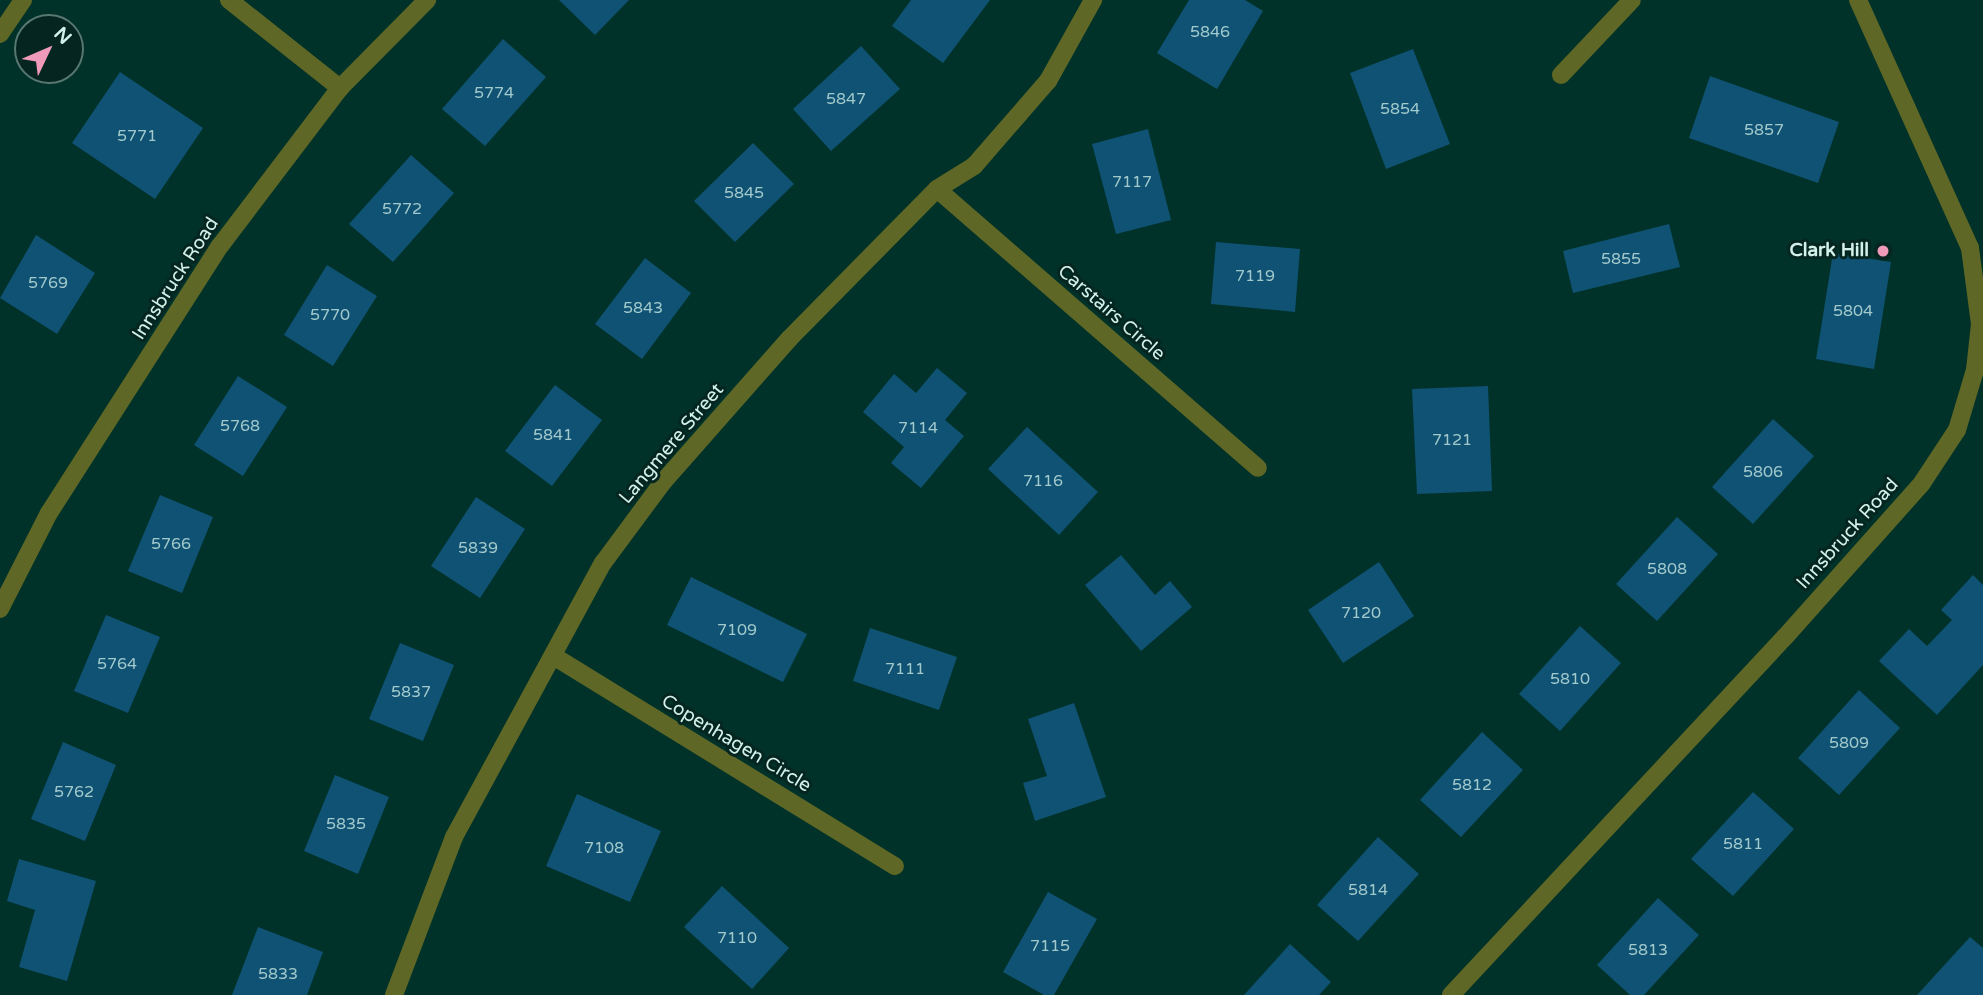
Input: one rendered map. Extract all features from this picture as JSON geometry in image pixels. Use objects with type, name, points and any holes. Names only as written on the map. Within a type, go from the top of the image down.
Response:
[{"type":"street","points":[[0,34],[23,0]]},
{"type":"street","points":[[229,0],[340,89]]},
{"type":"street","name":"Innsbruck Road","points":[[0,609],[49,513],[220,246],[340,89],[427,0]]},
{"type":"street","name":"Langmere Street","points":[[394,995],[454,837],[604,564],[663,482],[789,340],[937,189],[974,166],[1048,81],[1093,0]]},
{"type":"street","points":[[1561,75],[1632,0]]},
{"type":"street","name":"Innsbruck Road","points":[[1451,995],[1922,483],[1957,430],[1975,370],[1980,324],[1976,245],[1858,0]]},
{"type":"street","name":"Carstairs Circle","points":[[937,189],[1258,468]]},
{"type":"street","name":"Copenhagen Circle","points":[[555,657],[895,866]]},
{"type":"building","points":[[559,0],[629,0],[595,35]]},
{"type":"building","points":[[911,0],[990,0],[943,63],[892,26]]},
{"type":"building","points":[[1189,0],[1245,0],[1263,11],[1217,89],[1157,53]]},
{"type":"building","points":[[503,39],[546,77],[485,146],[442,109]]},
{"type":"building","points":[[861,46],[900,89],[831,151],[793,109]]},
{"type":"building","points":[[1413,49],[1450,144],[1386,169],[1350,73]]},
{"type":"building","points":[[120,72],[203,128],[155,199],[72,143]]},
{"type":"building","points":[[1710,76],[1839,122],[1818,183],[1689,138]]},
{"type":"building","points":[[1148,129],[1171,220],[1116,234],[1092,144]]},
{"type":"building","points":[[753,143],[794,184],[735,242],[694,201]]},
{"type":"building","points":[[411,155],[454,193],[393,262],[349,224]]},
{"type":"building","points":[[1669,224],[1680,267],[1573,293],[1563,251]]},
{"type":"building","points":[[36,235],[95,273],[57,334],[0,298]]},
{"type":"building","points":[[1216,242],[1300,249],[1295,312],[1211,304]]},
{"type":"building","points":[[1833,253],[1891,262],[1874,369],[1816,359]]},
{"type":"building","points":[[645,258],[691,293],[642,359],[595,324]]},
{"type":"building","points":[[327,265],[377,296],[333,366],[284,335]]},
{"type":"building","points":[[937,368],[967,393],[945,420],[964,436],[921,488],[891,463],[904,447],[863,412],[894,374],[916,393]]},
{"type":"building","points":[[238,376],[287,407],[243,476],[194,445]]},
{"type":"building","points":[[555,385],[602,420],[552,486],[505,451]]},
{"type":"building","points":[[1488,386],[1492,491],[1417,494],[1412,389]]},
{"type":"building","points":[[1773,419],[1814,456],[1753,524],[1712,487]]},
{"type":"building","points":[[1027,427],[1098,492],[1059,535],[988,469]]},
{"type":"building","points":[[160,495],[213,517],[182,593],[128,571]]},
{"type":"building","points":[[476,497],[525,529],[480,598],[431,566]]},
{"type":"building","points":[[1677,517],[1718,554],[1657,621],[1616,584]]},
{"type":"building","points":[[1121,555],[1155,595],[1170,581],[1192,607],[1141,651],[1085,585]]},
{"type":"building","points":[[1379,562],[1414,616],[1343,663],[1308,610]]},
{"type":"building","points":[[1973,575],[1983,585],[1983,665],[1937,715],[1879,661],[1909,629],[1927,646],[1952,620],[1941,610]]},
{"type":"building","points":[[691,577],[807,634],[783,682],[667,625]]},
{"type":"building","points":[[106,615],[160,637],[128,713],[74,691]]},
{"type":"building","points":[[1580,626],[1621,663],[1560,731],[1519,694]]},
{"type":"building","points":[[870,628],[957,657],[939,710],[853,681]]},
{"type":"building","points":[[400,643],[454,665],[423,741],[369,719]]},
{"type":"building","points":[[1859,690],[1900,728],[1839,795],[1798,758]]},
{"type":"building","points":[[1074,703],[1106,797],[1035,821],[1023,783],[1047,776],[1028,719]]},
{"type":"building","points":[[1482,732],[1523,770],[1461,837],[1420,800]]},
{"type":"building","points":[[63,742],[116,765],[85,841],[31,819]]},
{"type":"building","points":[[335,775],[389,797],[358,874],[304,851]]},
{"type":"building","points":[[1753,792],[1794,829],[1733,896],[1691,859]]},
{"type":"building","points":[[577,794],[661,831],[630,902],[546,866]]},
{"type":"building","points":[[1378,837],[1419,874],[1358,941],[1317,905]]},
{"type":"building","points":[[19,859],[96,881],[67,981],[19,967],[35,910],[7,901]]},
{"type":"building","points":[[722,886],[789,948],[752,989],[684,927]]},
{"type":"building","points":[[1048,892],[1097,919],[1054,995],[1044,995],[1003,972]]},
{"type":"building","points":[[1658,898],[1699,935],[1644,995],[1630,995],[1597,965]]},
{"type":"building","points":[[258,927],[323,952],[307,995],[232,995]]},
{"type":"building","points":[[1970,937],[1983,948],[1983,995],[1917,995]]},
{"type":"building","points":[[1290,944],[1331,982],[1319,995],[1244,995]]},
{"type":"place","name":"Clark Hill","points":[[1883,251]]}]
